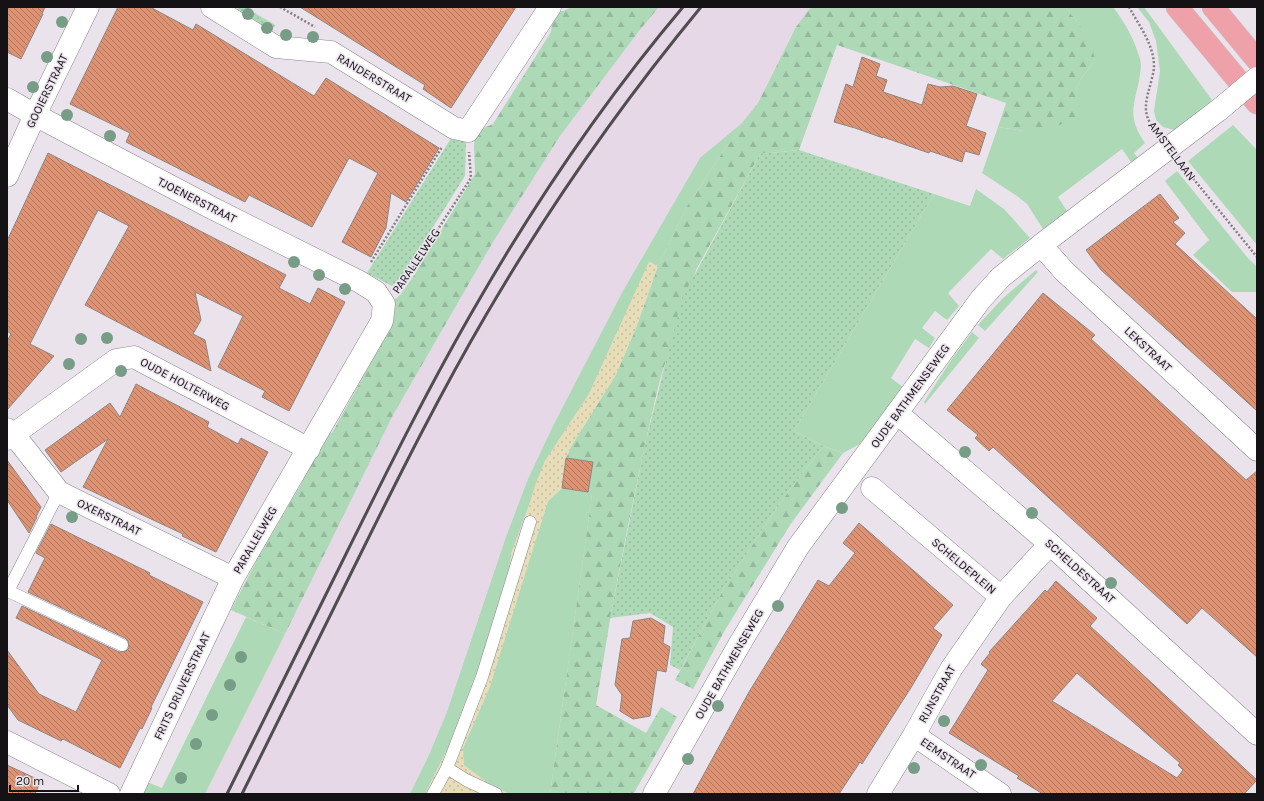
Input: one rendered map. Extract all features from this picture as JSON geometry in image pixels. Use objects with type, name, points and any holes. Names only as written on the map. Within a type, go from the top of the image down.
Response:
[{"type":"main road","points":[[1177,7],[1257,103]]},
{"type":"main road","points":[[1213,7],[1257,60]]},
{"type":"street","name":"GOOIERSTRAAT","points":[[7,176],[88,7]]},
{"type":"street","name":"RANDERSTRAAT","points":[[212,7],[276,47],[331,52],[461,129]]},
{"type":"street","points":[[461,129],[550,7]]},
{"type":"street","name":"OUDE BATHMENSEWEG","points":[[654,794],[798,547],[981,299],[1001,277],[1220,109],[1257,78]]},
{"type":"street","name":"TJOENERSTRAAT","points":[[7,99],[210,207],[360,282],[376,292],[384,304]]},
{"type":"street","name":"LEKSTRAAT","points":[[1041,245],[1064,271],[1257,450]]},
{"type":"street","name":"PARALLELWEG","points":[[233,578],[382,321],[384,304]]},
{"type":"street","name":"OUDE HOLTERWEG","points":[[9,434],[116,360],[134,357],[309,449]]},
{"type":"street","name":"SCHELDESTRAAT","points":[[897,413],[1050,544],[1255,729]]},
{"type":"street","name":"OXERSTRAAT","points":[[9,434],[59,492],[233,578]]},
{"type":"street","name":"SCHELDEPLEIN","points":[[872,488],[1001,597],[1050,544]]},
{"type":"street","name":"FRITS DRIJVERSTRAAT","points":[[131,794],[233,578]]},
{"type":"street","name":"RIJNSTRAAT","points":[[878,794],[914,735],[951,669],[1001,597]]},
{"type":"street","name":"EEMSTRAAT","points":[[914,735],[1000,794]]},
{"type":"street","points":[[8,745],[109,794]]},
{"type":"lane","points":[[59,492],[8,591],[122,645]]},
{"type":"lane","points":[[433,794],[447,768],[482,677],[530,522]]},
{"type":"lane","points":[[447,768],[466,780],[496,794]]},
{"type":"path","points":[[280,7],[319,29]]},
{"type":"path","name":"AMSTELLAAN","points":[[1129,7],[1152,49],[1154,66],[1146,103],[1146,113],[1150,124],[1257,257]]},
{"type":"path","points":[[360,282],[461,129]]},
{"type":"path","name":"PARALLELWEG","points":[[384,304],[396,294],[470,178],[461,129]]},
{"type":"shaded area","points":[[659,7],[811,7],[796,27],[758,103],[742,123],[565,686],[550,794],[205,794],[393,415],[493,242],[560,136],[639,31]]},
{"type":"green space","points":[[239,7],[245,7],[275,25],[269,35],[234,14]]},
{"type":"green space","points":[[572,7],[659,7],[639,31],[560,136],[493,242],[393,415],[285,634],[231,610],[258,558],[303,481],[298,473],[321,435],[332,433],[389,330],[390,304],[400,295],[415,274],[475,174],[475,135],[481,129],[493,124],[551,32],[552,23],[558,11],[563,11]]},
{"type":"green space","points":[[811,7],[1065,7],[1088,38],[1095,60],[1081,79],[1075,91],[1082,113],[1056,127],[1024,131],[998,127],[1006,103],[837,45],[799,150],[760,154],[696,270],[660,379],[628,526],[612,608],[596,705],[646,733],[661,707],[677,717],[634,793],[550,794],[592,495],[588,492],[593,462],[566,458],[572,445],[616,374],[636,328],[658,266],[688,205],[742,123],[758,103],[796,27]]},
{"type":"green space","points":[[1065,7],[1113,7],[1126,26],[1141,61],[1133,113],[1136,127],[1145,143],[1134,153],[1138,158],[1131,162],[1122,149],[1058,197],[1067,211],[1043,229],[1027,204],[982,173],[998,127],[1024,131],[1075,91],[1081,79],[1095,60],[1076,20]]},
{"type":"green space","points":[[1137,7],[1144,7],[1212,100],[1174,130],[1163,127],[1156,120],[1154,111],[1160,71],[1156,41],[1149,22]]},
{"type":"green space","points":[[742,123],[688,205],[658,266],[649,262],[589,394],[545,461],[512,551],[509,569],[469,701],[457,730],[425,794],[410,794],[429,755],[447,712],[506,537],[528,479],[553,426],[623,291],[700,158]]},
{"type":"green space","points":[[1233,125],[1257,150],[1257,245],[1188,161]]},
{"type":"green space","points":[[453,135],[463,137],[466,142],[465,176],[401,278],[392,286],[367,273]]},
{"type":"green space","points":[[799,150],[934,194],[794,431],[823,446],[777,507],[723,590],[680,670],[670,665],[673,627],[650,613],[610,618],[645,444],[682,298],[760,154]]},
{"type":"green space","points":[[1177,171],[1247,257],[1257,267],[1257,292],[1232,292],[1193,255],[1209,240],[1165,181]]},
{"type":"green space","points":[[976,189],[1004,209],[1030,238],[1003,259],[991,249],[948,293],[959,306],[947,320],[935,311],[922,328],[935,338],[929,348],[915,339],[891,378],[903,387],[860,444],[843,453],[823,446],[794,431],[934,194],[970,206]]},
{"type":"green space","points":[[1036,270],[1038,272],[985,331],[978,325],[1002,299]]},
{"type":"green space","points":[[972,332],[979,338],[925,404],[924,402],[952,359]]},
{"type":"green space","points":[[823,446],[843,453],[790,525],[725,630],[693,689],[675,680],[723,590],[777,507]]},
{"type":"green space","points":[[562,488],[588,492],[592,495],[550,794],[509,794],[488,783],[463,765],[463,748],[489,689],[548,501]]},
{"type":"green space","points":[[246,617],[285,634],[205,794],[141,794],[147,782],[162,788]]},
{"type":"sand","points":[[649,262],[658,266],[636,328],[616,375],[572,445],[566,458],[562,488],[548,501],[489,689],[463,748],[464,765],[488,783],[509,794],[425,794],[457,730],[469,701],[509,569],[512,551],[545,461],[589,394]]},
{"type":"building","points":[[7,7],[45,7],[21,59],[7,52]]},
{"type":"building","points":[[118,7],[150,7],[193,30],[196,24],[314,96],[326,78],[439,148],[406,202],[391,193],[386,228],[371,257],[342,242],[378,173],[349,158],[312,227],[249,195],[245,202],[126,142],[130,133],[70,104]]},
{"type":"building","points":[[300,7],[516,7],[451,108],[423,89],[425,85]]},
{"type":"building","points":[[862,57],[880,64],[876,76],[887,80],[883,92],[922,105],[928,84],[940,87],[953,86],[977,94],[966,126],[986,133],[979,155],[965,151],[962,162],[930,151],[929,153],[834,122],[846,84],[853,87]]},
{"type":"building","points":[[48,153],[286,275],[279,288],[310,304],[318,288],[345,302],[289,411],[262,397],[265,391],[218,367],[243,316],[195,292],[201,320],[193,334],[205,340],[211,371],[85,305],[129,226],[98,210],[30,344],[54,356],[7,410],[7,341],[11,334],[7,331],[7,241]]},
{"type":"building","points":[[1160,194],[1179,218],[1173,222],[1185,233],[1175,244],[1257,319],[1257,411],[1101,270],[1086,250]]},
{"type":"building","points":[[1043,293],[1095,335],[1091,339],[1246,480],[1257,471],[1257,657],[1202,608],[1187,624],[993,447],[989,451],[975,438],[978,435],[947,410]]},
{"type":"building","points":[[136,384],[209,422],[207,427],[238,444],[241,438],[268,452],[216,552],[182,536],[183,534],[83,487],[108,439],[61,472],[45,450],[110,403],[120,417]]},
{"type":"building","points":[[566,458],[593,462],[588,492],[562,488]]},
{"type":"building","points":[[7,460],[41,507],[29,533],[7,500]]},
{"type":"building","points":[[859,523],[953,605],[933,628],[942,635],[912,686],[862,764],[860,762],[839,794],[693,794],[749,692],[818,580],[829,586],[855,553],[843,543]]},
{"type":"building","points":[[51,524],[150,573],[149,575],[203,602],[151,707],[152,708],[142,729],[140,728],[120,768],[63,739],[61,741],[18,720],[7,705],[7,650],[39,694],[76,712],[102,660],[16,618],[22,606],[119,652],[126,651],[129,648],[128,641],[125,638],[28,592],[45,558],[36,553]]},
{"type":"building","points":[[1056,581],[1097,618],[1090,626],[1257,780],[1244,794],[1043,794],[1017,778],[1019,776],[949,733],[988,670],[981,664],[990,653],[989,652],[1045,590],[1047,592]],"holes":[[[1077,673],[1180,763],[1178,765],[1183,770],[1177,778],[1052,701]]]},
{"type":"building","points":[[651,618],[665,626],[663,643],[670,647],[666,672],[657,670],[650,716],[633,719],[620,711],[622,695],[615,685],[622,639],[630,638],[633,621]]},
{"type":"building","points":[[7,765],[41,781],[35,794],[7,794]]},
{"type":"railway","points":[[227,794],[392,462],[443,364],[479,300],[549,186],[627,76],[683,7]]},
{"type":"railway","points":[[242,794],[437,403],[486,315],[535,235],[587,157],[614,119],[701,7]]}]
